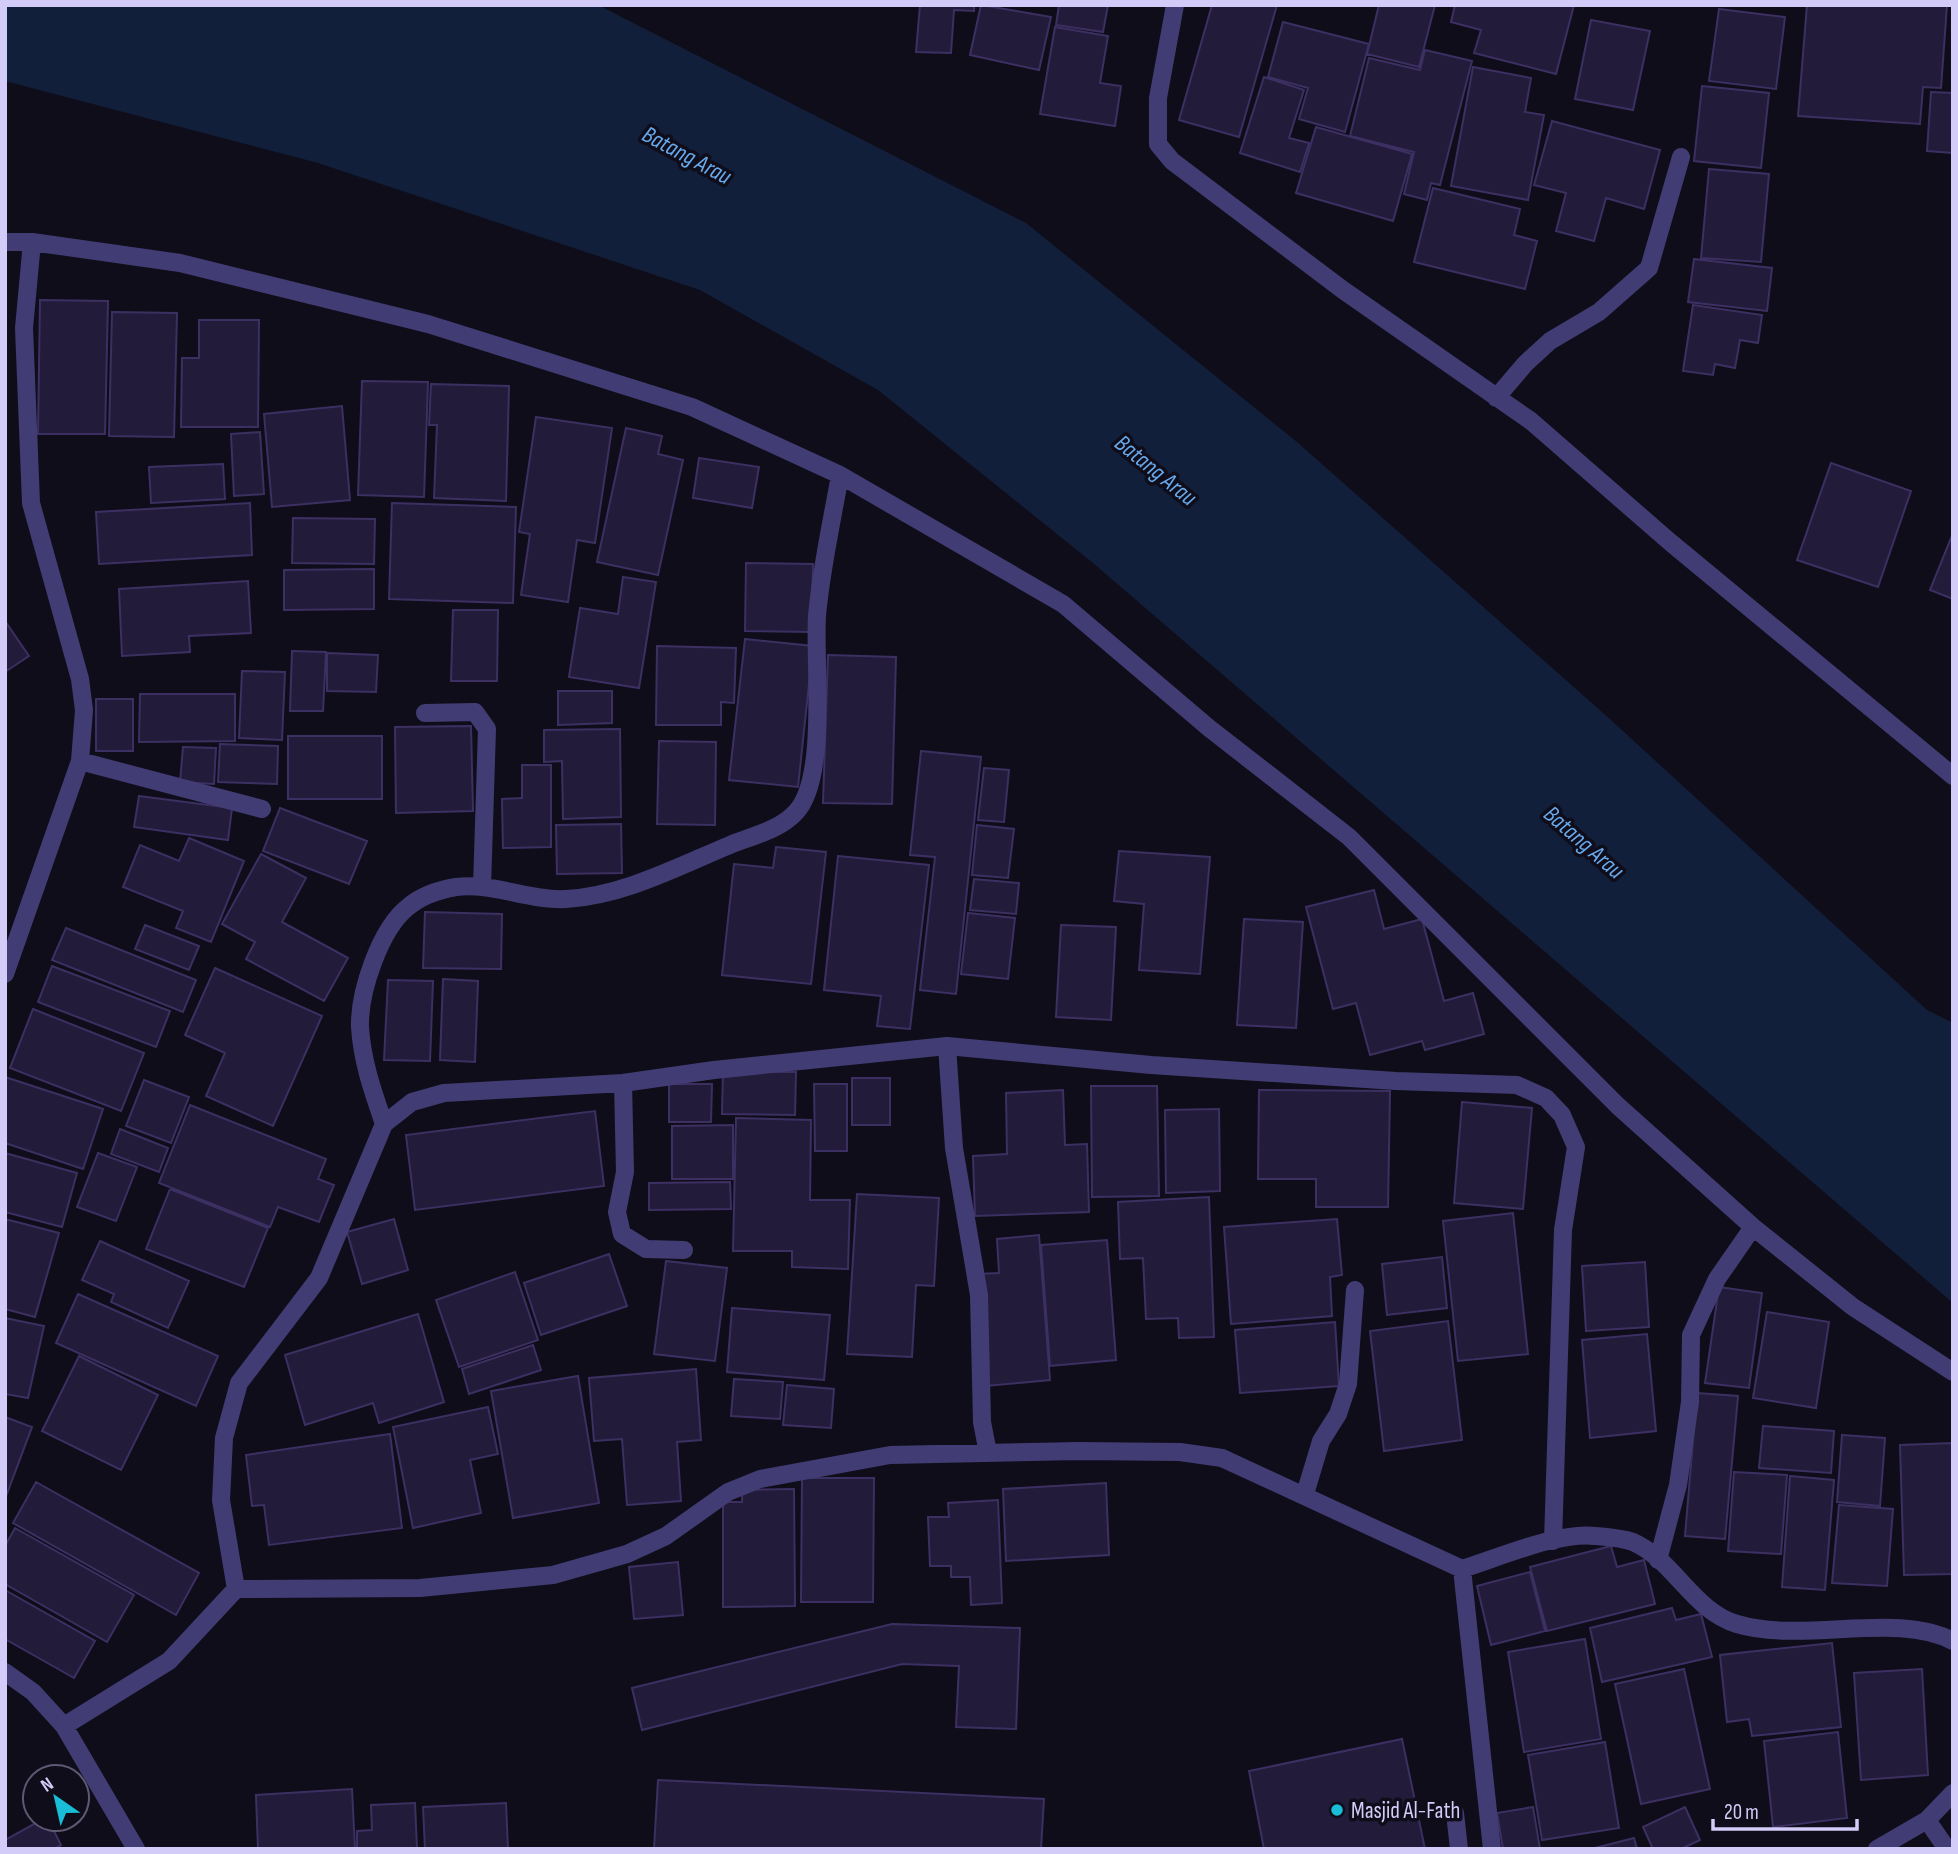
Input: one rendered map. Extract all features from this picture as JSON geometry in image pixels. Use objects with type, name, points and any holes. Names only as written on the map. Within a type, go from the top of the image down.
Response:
[{"type":"street","points":[[1175,5],[1158,98],[1158,144],[1172,161],[1343,290],[1531,421],[1670,542],[1953,776]]},
{"type":"street","points":[[1496,398],[1525,364],[1550,341],[1600,312],[1649,268],[1681,157]]},
{"type":"street","points":[[5,242],[32,242],[180,263],[428,324],[692,407],[840,475],[1063,604],[1209,728],[1349,837],[1618,1106],[1753,1227],[1853,1307],[1953,1372]]},
{"type":"street","points":[[5,974],[80,761],[85,710],[80,679],[31,503],[24,328],[32,242]]},
{"type":"street","points":[[384,1124],[365,1061],[360,1025],[365,984],[383,940],[406,907],[433,891],[459,886],[482,887],[542,898],[566,899],[607,893],[694,862],[779,825],[796,812],[807,796],[813,761],[820,663],[817,617],[840,475]]},
{"type":"street","points":[[425,713],[475,712],[486,729],[482,887]]},
{"type":"street","points":[[80,761],[262,809]]},
{"type":"street","points":[[236,1590],[221,1500],[224,1438],[239,1383],[319,1278],[384,1124],[412,1102],[444,1093],[623,1083],[714,1070],[947,1046],[1382,1081],[1517,1085],[1546,1098],[1562,1115],[1576,1147],[1563,1230],[1553,1541]]},
{"type":"street","points":[[947,1046],[954,1148],[979,1295],[982,1422],[988,1453]]},
{"type":"street","points":[[623,1083],[625,1172],[617,1212],[622,1234],[646,1249],[684,1250]]},
{"type":"street","points":[[1658,1560],[1678,1485],[1690,1402],[1691,1335],[1717,1279],[1753,1227]]},
{"type":"street","points":[[1305,1494],[1321,1441],[1338,1414],[1348,1384],[1355,1290]]},
{"type":"street","points":[[64,1726],[169,1661],[236,1590],[420,1588],[553,1575],[627,1554],[666,1535],[728,1492],[760,1479],[890,1455],[1180,1452],[1222,1458],[1305,1494],[1348,1518],[1462,1569],[1553,1541],[1592,1535],[1632,1542],[1658,1560],[1690,1593],[1734,1623],[1767,1632],[1911,1629],[1938,1633],[1953,1641]]},
{"type":"street","points":[[1462,1569],[1492,1849]]},
{"type":"street","points":[[5,1672],[33,1692],[64,1726],[136,1849]]},
{"type":"street","points":[[1877,1849],[1927,1820],[1953,1793]]},
{"type":"street","points":[[1455,1813],[1460,1849]]},
{"type":"street","points":[[1927,1820],[1947,1849]]},
{"type":"water","name":"Batang Arau","points":[[5,5],[598,5],[1026,223],[1297,442],[1611,720],[1927,1010],[1953,1023],[1953,1303],[1093,563],[878,390],[700,290],[318,163],[5,81]]},
{"type":"building","points":[[920,5],[974,5],[974,11],[954,10],[951,53],[916,52]]},
{"type":"building","points":[[981,5],[1051,17],[1039,70],[970,55]]},
{"type":"building","points":[[1059,5],[1108,5],[1103,32],[1056,25]]},
{"type":"building","points":[[1212,5],[1277,5],[1239,137],[1179,120]]},
{"type":"building","points":[[1379,5],[1435,5],[1419,67],[1367,54]]},
{"type":"building","points":[[1455,5],[1574,5],[1556,74],[1474,53],[1481,30],[1451,22]]},
{"type":"building","points":[[1807,5],[1947,5],[1941,88],[1923,87],[1920,124],[1798,116]]},
{"type":"building","points":[[1719,9],[1785,17],[1776,89],[1709,81]]},
{"type":"building","points":[[1591,20],[1650,31],[1633,110],[1575,99]]},
{"type":"building","points":[[1283,22],[1369,44],[1345,132],[1299,119],[1308,88],[1268,77]]},
{"type":"building","points":[[1055,27],[1108,36],[1100,83],[1121,86],[1115,126],[1040,114]]},
{"type":"building","points":[[1425,50],[1472,61],[1440,185],[1431,183],[1427,200],[1404,194],[1414,152],[1350,136],[1369,58],[1420,70]]},
{"type":"building","points":[[1473,67],[1531,78],[1525,112],[1544,115],[1528,200],[1451,186]]},
{"type":"building","points":[[1264,77],[1304,90],[1289,138],[1309,143],[1300,172],[1240,153]]},
{"type":"building","points":[[1702,86],[1769,93],[1761,168],[1694,161]]},
{"type":"building","points":[[1931,92],[1953,93],[1953,153],[1927,151]]},
{"type":"building","points":[[1552,121],[1660,150],[1644,209],[1606,198],[1594,241],[1556,231],[1566,193],[1534,185]]},
{"type":"building","points":[[1316,127],[1412,154],[1393,221],[1296,193]]},
{"type":"building","points":[[1709,169],[1769,174],[1761,262],[1701,258]]},
{"type":"building","points":[[1433,188],[1520,209],[1514,235],[1537,241],[1525,289],[1414,262]]},
{"type":"building","points":[[1694,259],[1772,268],[1767,311],[1688,302]]},
{"type":"building","points":[[40,300],[108,301],[105,434],[38,434]]},
{"type":"building","points":[[1693,305],[1762,315],[1758,343],[1740,340],[1735,368],[1715,364],[1713,375],[1683,371]]},
{"type":"building","points":[[112,312],[177,313],[174,437],[109,436]]},
{"type":"building","points":[[199,320],[259,320],[258,427],[181,427],[182,358],[199,358]]},
{"type":"building","points":[[362,381],[428,382],[424,497],[358,495]]},
{"type":"building","points":[[431,384],[509,386],[506,501],[434,498],[437,425],[429,425]]},
{"type":"building","points":[[342,406],[350,500],[272,507],[264,414]]},
{"type":"building","points":[[536,417],[612,428],[595,543],[577,540],[568,602],[521,595],[530,534],[519,532]]},
{"type":"building","points":[[626,428],[662,436],[658,454],[683,460],[658,575],[597,562]]},
{"type":"building","points":[[260,432],[264,494],[234,496],[231,434]]},
{"type":"building","points":[[699,458],[759,467],[752,508],[693,498]]},
{"type":"building","points":[[1831,463],[1911,491],[1878,587],[1797,560]]},
{"type":"building","points":[[223,464],[225,499],[151,503],[149,467]]},
{"type":"building","points":[[250,503],[252,555],[99,564],[96,512]]},
{"type":"building","points":[[392,503],[516,507],[513,603],[389,599]]},
{"type":"building","points":[[293,518],[375,519],[374,564],[292,563]]},
{"type":"building","points":[[1953,533],[1953,599],[1930,590]]},
{"type":"building","points":[[746,563],[813,564],[811,632],[745,631]]},
{"type":"building","points":[[374,569],[374,609],[284,610],[284,570]]},
{"type":"building","points":[[623,577],[656,582],[639,688],[569,677],[580,608],[618,614]]},
{"type":"building","points":[[248,581],[251,633],[189,636],[190,652],[122,656],[119,589]]},
{"type":"building","points":[[453,610],[498,610],[497,681],[451,681]]},
{"type":"building","points":[[5,621],[29,656],[5,672]]},
{"type":"building","points":[[745,639],[813,646],[798,787],[729,780]]},
{"type":"building","points":[[657,646],[736,648],[734,703],[721,702],[721,725],[656,725]]},
{"type":"building","points":[[292,651],[326,652],[323,711],[290,711]]},
{"type":"building","points":[[327,653],[378,655],[376,692],[327,691]]},
{"type":"building","points":[[828,655],[896,657],[892,804],[823,803]]},
{"type":"building","points":[[242,671],[285,672],[282,740],[239,738]]},
{"type":"building","points":[[558,691],[612,691],[612,723],[558,725]]},
{"type":"building","points":[[140,694],[235,694],[235,741],[139,742]]},
{"type":"building","points":[[96,699],[133,699],[133,751],[96,751]]},
{"type":"building","points":[[471,726],[473,811],[396,813],[395,727]]},
{"type":"building","points":[[620,729],[621,817],[563,819],[562,761],[544,762],[544,730]]},
{"type":"building","points":[[288,736],[382,736],[382,799],[288,799]]},
{"type":"building","points":[[659,741],[716,742],[715,825],[657,824]]},
{"type":"building","points":[[220,744],[278,746],[277,784],[218,782]]},
{"type":"building","points":[[183,747],[216,748],[214,784],[180,782]]},
{"type":"building","points":[[921,751],[981,757],[956,994],[920,990],[935,857],[910,855]]},
{"type":"building","points":[[522,765],[551,765],[551,847],[503,848],[502,799],[522,798]]},
{"type":"building","points":[[984,768],[1009,770],[1004,822],[978,820]]},
{"type":"building","points":[[139,796],[232,808],[228,840],[134,827]]},
{"type":"building","points":[[280,808],[367,841],[349,884],[263,851]]},
{"type":"building","points":[[621,824],[622,873],[557,874],[556,825]]},
{"type":"building","points":[[977,825],[1014,829],[1008,878],[972,875]]},
{"type":"building","points":[[189,838],[244,861],[211,942],[176,928],[183,911],[123,887],[140,845],[179,861]]},
{"type":"building","points":[[776,847],[826,852],[811,984],[722,975],[734,864],[773,868]]},
{"type":"building","points":[[1119,851],[1210,857],[1200,974],[1139,970],[1144,904],[1114,901]]},
{"type":"building","points":[[261,854],[306,878],[282,922],[348,958],[324,1001],[246,959],[255,942],[222,924]]},
{"type":"building","points":[[838,856],[929,865],[910,1029],[877,1026],[881,996],[824,990]]},
{"type":"building","points":[[974,879],[1019,883],[1016,914],[970,910]]},
{"type":"building","points":[[1374,890],[1384,929],[1422,919],[1444,1001],[1473,993],[1484,1034],[1425,1050],[1422,1041],[1370,1055],[1356,1003],[1333,1009],[1306,907]]},
{"type":"building","points":[[425,912],[502,914],[501,969],[423,968]]},
{"type":"building","points":[[968,913],[1015,918],[1008,979],[961,974]]},
{"type":"building","points":[[1244,919],[1303,922],[1296,1028],[1237,1025]]},
{"type":"building","points":[[145,925],[199,946],[189,970],[135,949]]},
{"type":"building","points":[[1061,925],[1116,927],[1111,1020],[1056,1017]]},
{"type":"building","points":[[66,928],[196,980],[183,1012],[52,960]]},
{"type":"building","points":[[52,966],[170,1011],[156,1047],[38,1002]]},
{"type":"building","points":[[215,968],[322,1016],[273,1126],[206,1096],[225,1053],[185,1035]]},
{"type":"building","points":[[443,979],[478,981],[475,1062],[440,1060]]},
{"type":"building","points":[[388,980],[433,981],[430,1061],[384,1060]]},
{"type":"building","points":[[33,1009],[144,1053],[121,1111],[10,1068]]},
{"type":"building","points":[[723,1072],[796,1072],[795,1115],[722,1114]]},
{"type":"building","points":[[5,1077],[103,1109],[83,1169],[5,1143]]},
{"type":"building","points":[[852,1078],[890,1078],[890,1125],[852,1125]]},
{"type":"building","points":[[144,1080],[189,1097],[171,1143],[126,1126]]},
{"type":"building","points":[[669,1084],[712,1084],[711,1122],[669,1122]]},
{"type":"building","points":[[814,1084],[847,1084],[847,1151],[815,1151]]},
{"type":"building","points":[[1091,1086],[1157,1086],[1159,1196],[1092,1197]]},
{"type":"building","points":[[1063,1090],[1065,1145],[1087,1144],[1089,1212],[975,1216],[973,1156],[1007,1154],[1006,1093]]},
{"type":"building","points":[[1259,1090],[1390,1091],[1388,1207],[1316,1207],[1316,1179],[1258,1179]]},
{"type":"building","points":[[1462,1102],[1532,1108],[1523,1209],[1454,1203]]},
{"type":"building","points":[[190,1105],[326,1159],[318,1179],[334,1185],[319,1222],[278,1207],[270,1227],[159,1183]]},
{"type":"building","points":[[1219,1109],[1220,1191],[1166,1193],[1165,1110]]},
{"type":"building","points":[[595,1111],[604,1186],[415,1210],[406,1135]]},
{"type":"building","points":[[736,1118],[811,1120],[810,1200],[850,1200],[848,1269],[792,1267],[792,1251],[733,1251]]},
{"type":"building","points":[[733,1125],[733,1179],[672,1179],[672,1126]]},
{"type":"building","points":[[120,1129],[168,1148],[159,1172],[111,1154]]},
{"type":"building","points":[[5,1153],[77,1173],[62,1227],[5,1212]]},
{"type":"building","points":[[98,1153],[137,1167],[116,1221],[77,1207]]},
{"type":"building","points":[[730,1182],[731,1209],[649,1210],[649,1183]]},
{"type":"building","points":[[170,1189],[268,1228],[244,1287],[146,1249]]},
{"type":"building","points":[[857,1194],[939,1198],[934,1286],[916,1285],[912,1357],[847,1354]]},
{"type":"building","points":[[1209,1197],[1214,1337],[1179,1338],[1178,1318],[1146,1319],[1143,1258],[1120,1259],[1118,1202]]},
{"type":"building","points":[[1513,1213],[1528,1354],[1458,1361],[1443,1221]]},
{"type":"building","points":[[5,1219],[59,1233],[35,1317],[5,1309]]},
{"type":"building","points":[[394,1219],[408,1270],[362,1284],[347,1232]]},
{"type":"building","points":[[1337,1219],[1342,1275],[1330,1277],[1332,1316],[1231,1324],[1224,1227]]},
{"type":"building","points":[[1039,1235],[1050,1380],[986,1386],[978,1274],[999,1273],[997,1239]]},
{"type":"building","points":[[1107,1240],[1116,1360],[1050,1366],[1041,1245]]},
{"type":"building","points":[[100,1241],[189,1281],[168,1328],[111,1302],[114,1294],[82,1280]]},
{"type":"building","points":[[609,1254],[627,1306],[541,1335],[524,1283]]},
{"type":"building","points":[[1442,1257],[1447,1308],[1387,1315],[1382,1264]]},
{"type":"building","points":[[666,1261],[727,1268],[715,1361],[654,1354]]},
{"type":"building","points":[[1645,1262],[1649,1327],[1586,1331],[1582,1266]]},
{"type":"building","points":[[515,1272],[538,1340],[459,1367],[436,1300]]},
{"type":"building","points":[[1719,1287],[1762,1293],[1749,1388],[1705,1383]]},
{"type":"building","points":[[78,1294],[218,1356],[196,1406],[56,1343]]},
{"type":"building","points":[[732,1308],[830,1315],[824,1380],[727,1372]]},
{"type":"building","points":[[1767,1312],[1829,1322],[1816,1408],[1753,1398]]},
{"type":"building","points":[[418,1314],[444,1402],[379,1423],[373,1403],[305,1425],[285,1355]]},
{"type":"building","points":[[5,1318],[44,1326],[28,1398],[5,1394]]},
{"type":"building","points":[[1448,1321],[1462,1440],[1384,1451],[1370,1331]]},
{"type":"building","points":[[1335,1322],[1339,1386],[1240,1393],[1235,1330]]},
{"type":"building","points":[[1647,1334],[1656,1431],[1590,1438],[1582,1340]]},
{"type":"building","points":[[533,1345],[541,1370],[469,1394],[462,1369]]},
{"type":"building","points":[[79,1356],[158,1395],[121,1470],[42,1431]]},
{"type":"building","points":[[696,1369],[701,1440],[677,1442],[681,1501],[627,1505],[622,1439],[594,1441],[589,1378]]},
{"type":"building","points":[[578,1376],[599,1503],[513,1518],[491,1391]]},
{"type":"building","points":[[734,1379],[783,1382],[780,1419],[731,1416]]},
{"type":"building","points":[[787,1385],[834,1389],[831,1428],[783,1425]]},
{"type":"building","points":[[1697,1393],[1738,1396],[1725,1539],[1685,1536]]},
{"type":"building","points":[[488,1407],[498,1454],[470,1460],[481,1513],[413,1528],[393,1427]]},
{"type":"building","points":[[5,1417],[32,1427],[5,1499]]},
{"type":"building","points":[[1763,1426],[1834,1431],[1831,1473],[1759,1468]]},
{"type":"building","points":[[390,1434],[402,1528],[269,1545],[264,1505],[252,1506],[246,1455]]},
{"type":"building","points":[[1842,1435],[1885,1438],[1880,1506],[1837,1502]]},
{"type":"building","points":[[1953,1443],[1953,1574],[1904,1575],[1900,1445]]},
{"type":"building","points":[[1734,1472],[1787,1475],[1781,1554],[1728,1551]]},
{"type":"building","points":[[1790,1476],[1834,1480],[1825,1590],[1782,1587]]},
{"type":"building","points":[[802,1478],[874,1478],[873,1602],[801,1602]]},
{"type":"building","points":[[36,1482],[199,1573],[176,1615],[13,1523]]},
{"type":"building","points":[[1106,1483],[1109,1555],[1006,1561],[1003,1489]]},
{"type":"building","points":[[794,1489],[795,1606],[723,1607],[723,1502],[742,1502],[742,1490]]},
{"type":"building","points":[[998,1500],[1002,1603],[971,1605],[970,1577],[951,1577],[951,1566],[930,1566],[928,1517],[949,1517],[948,1503]]},
{"type":"building","points":[[1839,1505],[1893,1509],[1887,1586],[1832,1583]]},
{"type":"building","points":[[15,1528],[134,1595],[107,1642],[5,1584],[5,1546]]},
{"type":"building","points":[[1611,1546],[1617,1567],[1644,1560],[1655,1604],[1547,1631],[1530,1567]]},
{"type":"building","points":[[678,1562],[683,1615],[634,1619],[629,1567]]},
{"type":"building","points":[[1530,1572],[1545,1631],[1491,1645],[1477,1586]]},
{"type":"building","points":[[5,1590],[95,1641],[74,1678],[5,1639]]},
{"type":"building","points":[[1672,1608],[1676,1620],[1701,1614],[1712,1657],[1602,1682],[1590,1628]]},
{"type":"building","points":[[892,1624],[1020,1628],[1016,1729],[956,1727],[959,1666],[902,1664],[642,1730],[632,1688]]},
{"type":"building","points":[[1585,1639],[1601,1739],[1524,1752],[1508,1652]]},
{"type":"building","points":[[1832,1643],[1841,1727],[1752,1736],[1749,1719],[1727,1722],[1720,1655]]},
{"type":"building","points":[[1684,1669],[1710,1789],[1641,1804],[1615,1684]]},
{"type":"building","points":[[1922,1669],[1928,1775],[1861,1780],[1854,1673]]},
{"type":"building","points":[[1838,1732],[1847,1818],[1773,1827],[1764,1741]]},
{"type":"building","name":"Masjid Al-Fath","points":[[1402,1739],[1425,1849],[1264,1849],[1249,1771]]},
{"type":"building","points":[[1605,1742],[1619,1828],[1542,1840],[1528,1755]]},
{"type":"building","points":[[658,1780],[1044,1799],[1041,1849],[654,1849]]},
{"type":"building","points":[[352,1789],[355,1849],[258,1849],[256,1795]]},
{"type":"building","points":[[415,1803],[417,1849],[357,1849],[357,1831],[372,1830],[371,1805]]},
{"type":"building","points":[[506,1803],[508,1849],[425,1849],[423,1807]]},
{"type":"building","points":[[1533,1807],[1540,1849],[1503,1849],[1497,1813]]},
{"type":"building","points":[[1685,1807],[1700,1840],[1681,1849],[1653,1849],[1643,1827]]},
{"type":"building","points":[[21,1831],[55,1833],[61,1845],[54,1849],[5,1849],[5,1840]]},
{"type":"building","points":[[1634,1838],[1637,1849],[1591,1849]]},
{"type":"place","name":"Masjid Al-Fath","points":[[1337,1810]]}]
